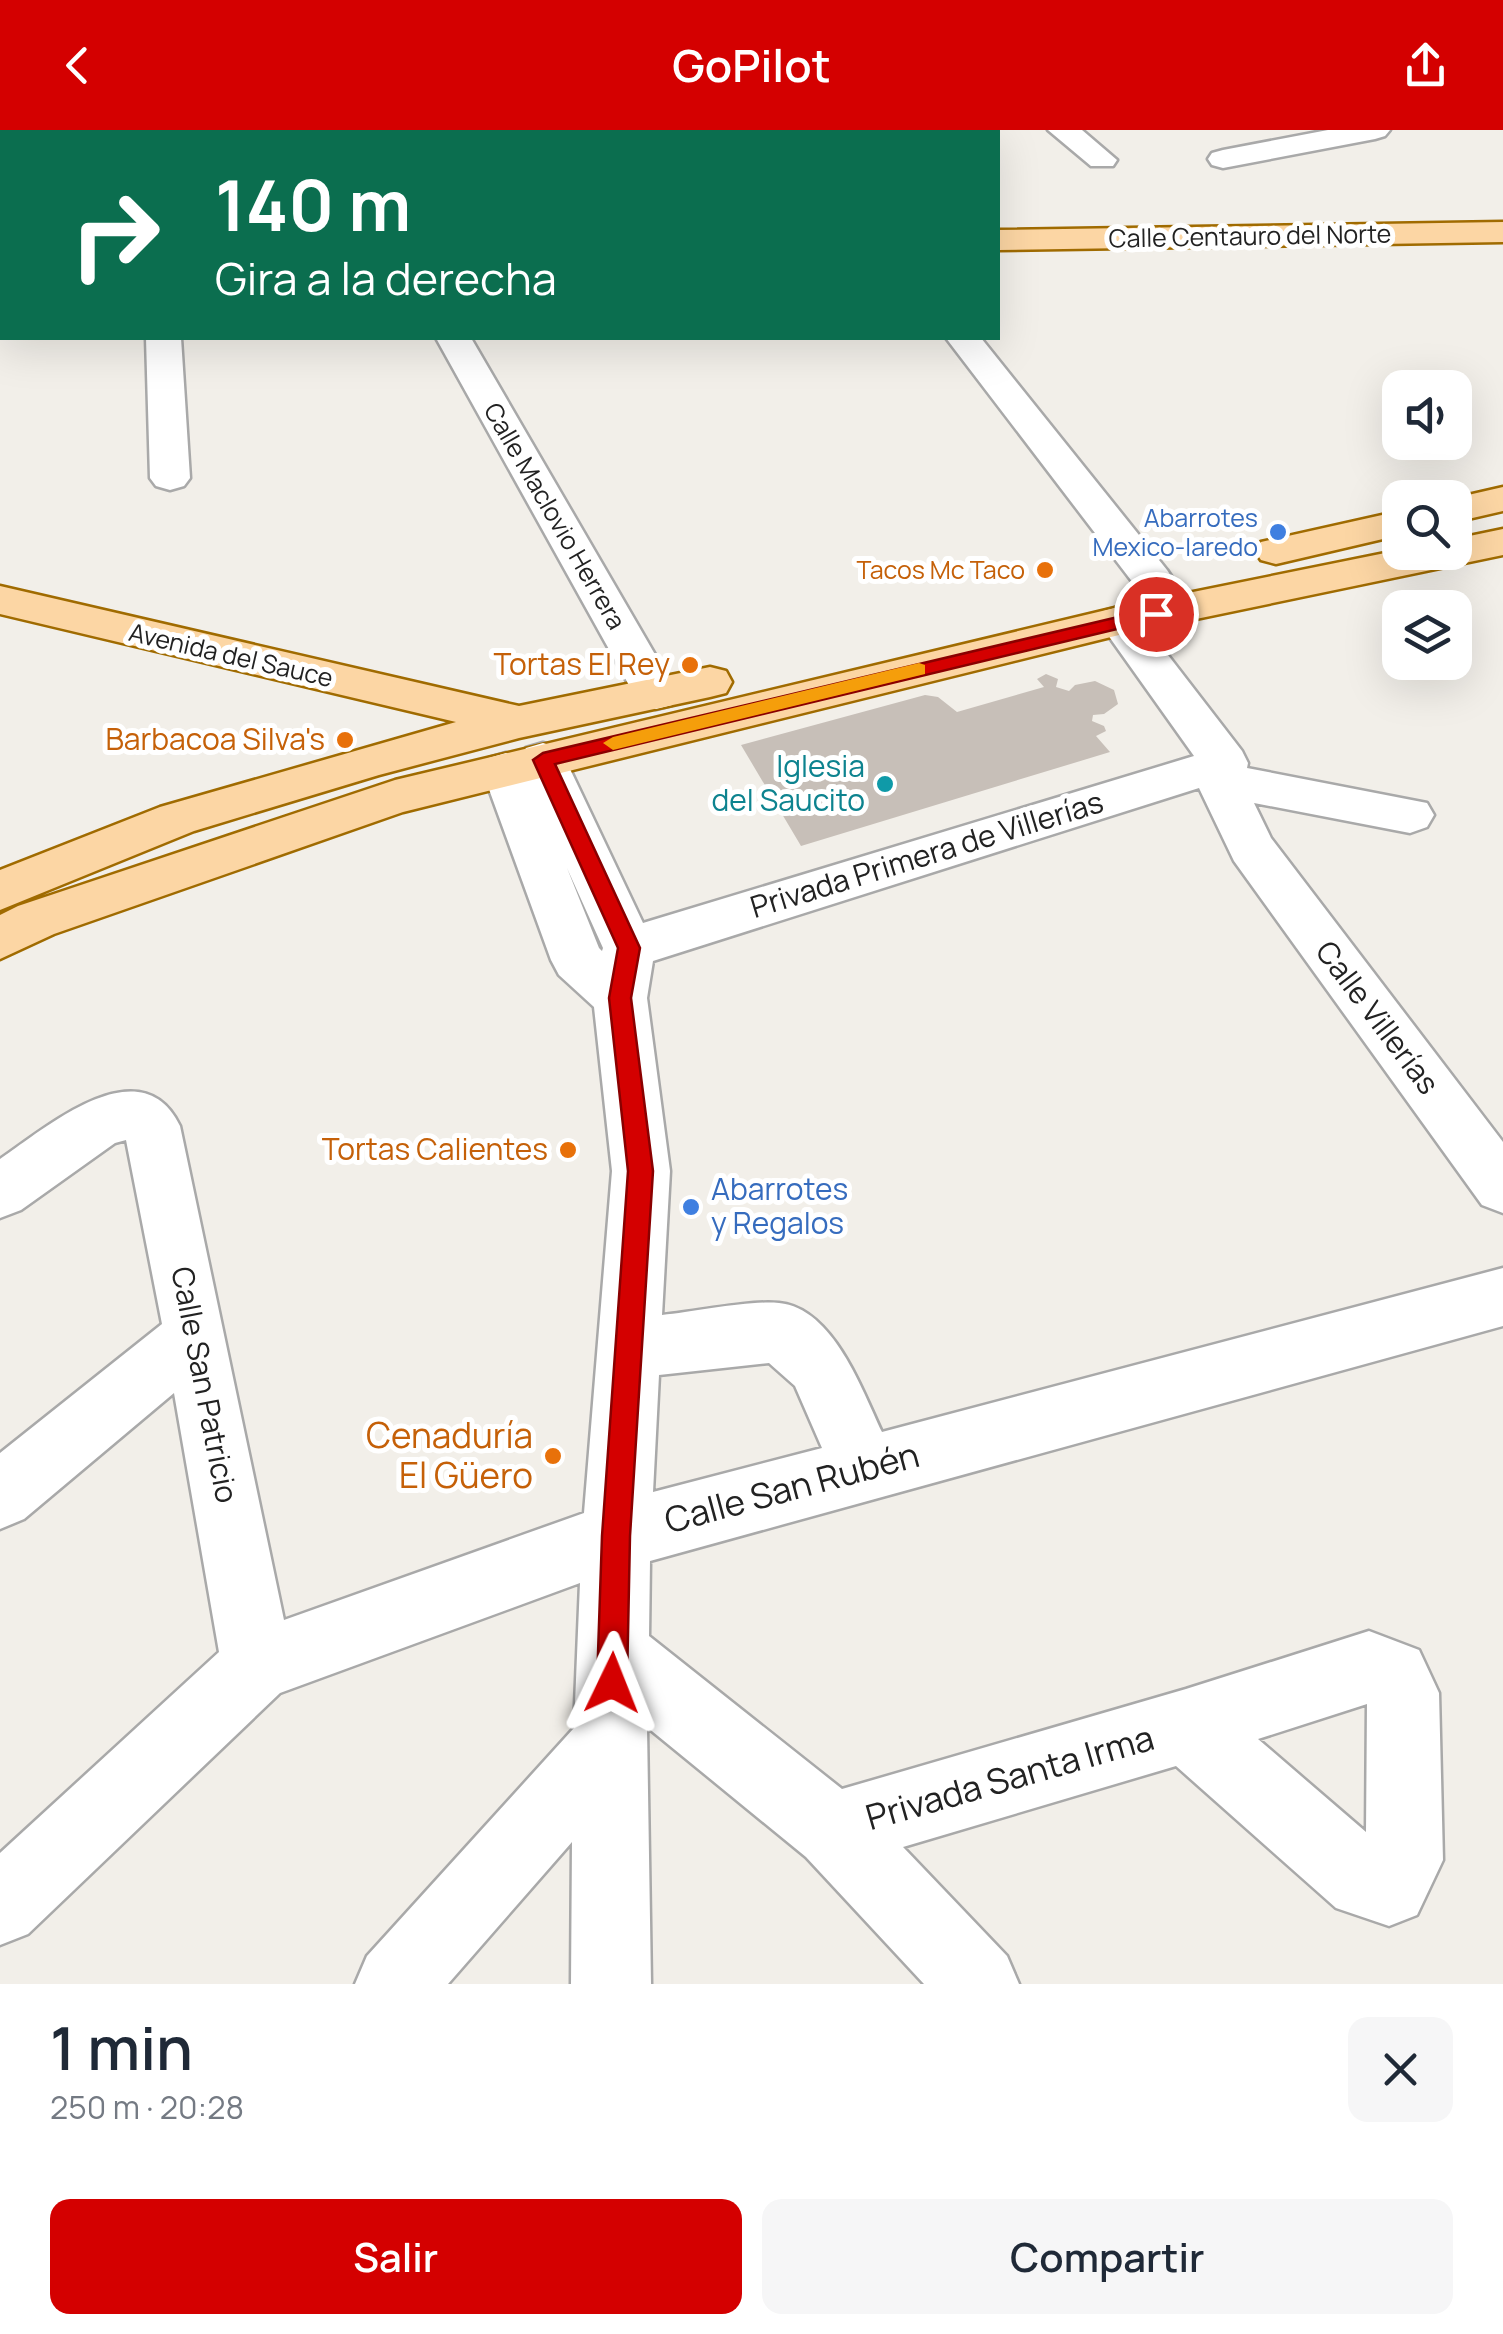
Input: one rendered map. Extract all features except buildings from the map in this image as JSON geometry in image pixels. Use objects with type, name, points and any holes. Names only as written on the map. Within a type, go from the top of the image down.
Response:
[{"type":"main road","name":"Calle Centauro del Norte","points":[[1000,240],[1503,232]]},
{"type":"main road","points":[[1472,506],[1503,499]]},
{"type":"main road","points":[[0,938],[36,920],[395,797],[502,739],[656,694],[1382,527]]},
{"type":"main road","points":[[1472,548],[1503,542]]},
{"type":"main road","points":[[1,885],[177,819],[374,760],[1120,621],[1382,567]]},
{"type":"main road","name":"Avenida del Sauce","points":[[0,600],[502,739]]},
{"type":"street","points":[[1063,130],[1102,160]]},
{"type":"street","points":[[1223,159],[1375,130]]},
{"type":"street","points":[[162,340],[170,478]]},
{"type":"street","name":"Calle Maclovio Herrera","points":[[454,340],[656,694]]},
{"type":"street","points":[[964,340],[1152,579]]},
{"type":"street","name":"Calle Villerías","points":[[1120,621],[1222,771],[1251,848],[1503,1187]]},
{"type":"street","points":[[502,739],[576,960],[624,973],[640,1171],[616,1536],[610,1744],[611,1984]]},
{"type":"street","name":"Privada Primera de Villerías","points":[[624,973],[1222,771],[1410,815]]},
{"type":"street","name":"Calle San Patricio","points":[[0,1192],[100,1122],[134,1114],[152,1126],[196,1336],[257,1666]]},
{"type":"street","name":"Calle San Rubén","points":[[0,1906],[257,1666],[616,1536],[1503,1296]]},
{"type":"street","points":[[628,1349],[780,1332],[816,1364],[865,1469]]},
{"type":"street","points":[[0,1495],[196,1336]]},
{"type":"street","points":[[613,1653],[833,1830],[979,1984]]},
{"type":"street","name":"Privada Santa Irma","points":[[833,1830],[1186,1726]]},
{"type":"street","points":[[395,1984],[610,1744]]},
{"type":"slow traffic","points":[[613,743],[919,670]]},
{"type":"place","name":"Abarrotes Mexico-laredo","points":[[1278,532]]},
{"type":"place","name":"Tacos Mc Taco","points":[[1045,570]]},
{"type":"place","name":"Tortas El Rey","points":[[690,665]]},
{"type":"place","name":"Barbacoa Silva's","points":[[345,740]]},
{"type":"place","name":"Iglesia del Saucito","points":[[885,784]]},
{"type":"place","name":"Tortas Calientes","points":[[568,1150]]},
{"type":"place","name":"Abarrotes y Regalos","points":[[691,1207]]},
{"type":"place","name":"Cenaduría El Güero","points":[[553,1456]]},
{"type":"route","points":[[612,1683],[616,1536],[640,1171],[620,998],[629,948],[543,760],[1156,614]]}]
